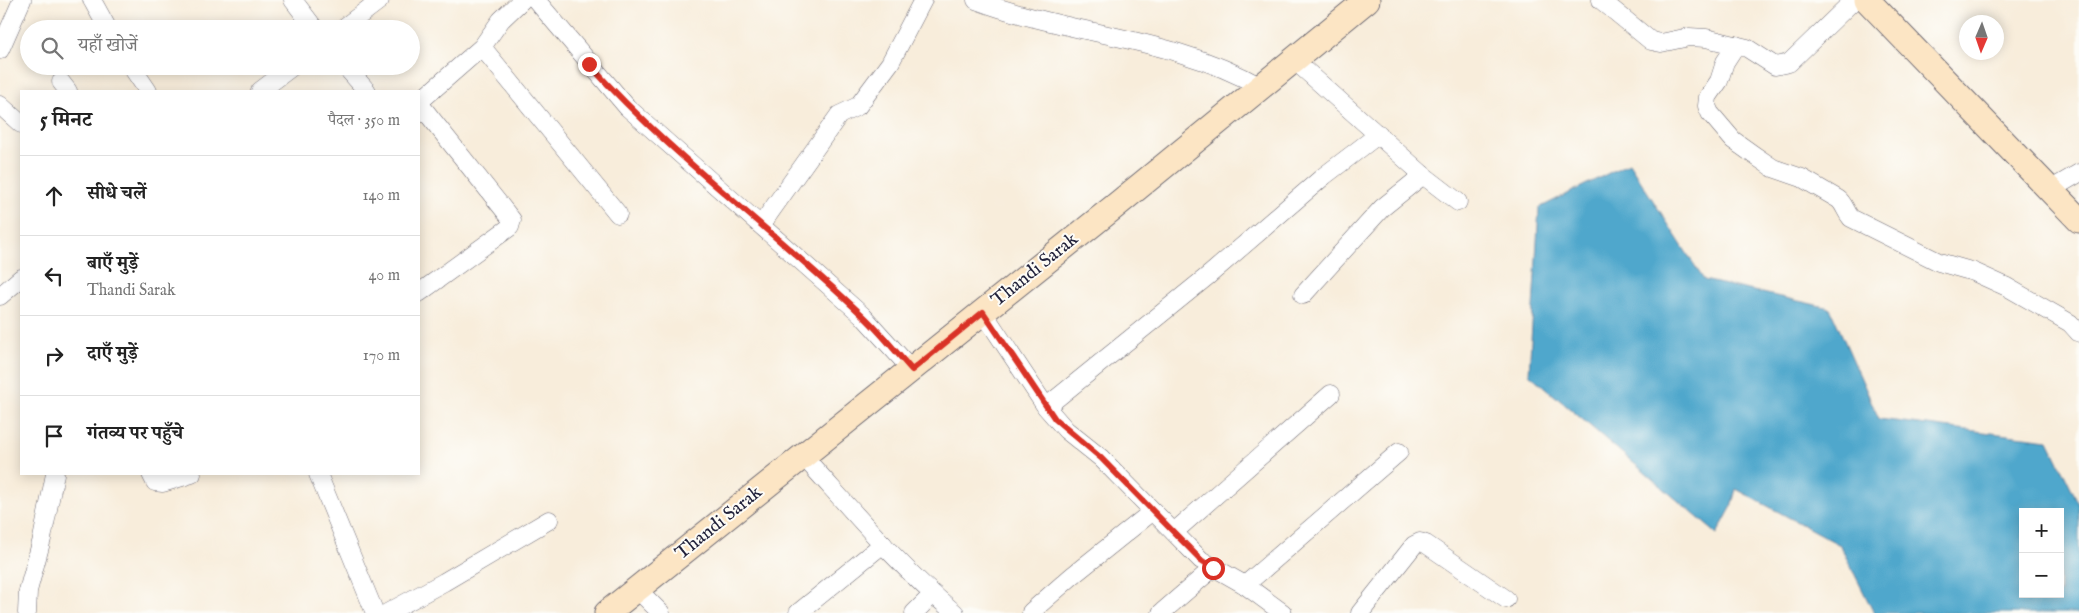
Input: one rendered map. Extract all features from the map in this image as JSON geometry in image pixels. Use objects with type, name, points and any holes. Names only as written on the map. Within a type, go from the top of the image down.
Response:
[{"type":"main road","name":"Thandi Sarak","points":[[608,613],[912,370],[1261,87],[1365,0]]},
{"type":"main road","points":[[1867,0],[2079,220]]},
{"type":"street","points":[[0,50],[22,0]]},
{"type":"street","points":[[92,0],[103,20]]},
{"type":"street","points":[[293,0],[308,20]]},
{"type":"street","points":[[354,20],[380,0]]},
{"type":"street","points":[[420,102],[482,47],[500,20],[522,0]]},
{"type":"street","points":[[536,0],[627,106],[862,314],[912,370]]},
{"type":"street","points":[[761,225],[839,115],[858,106],[890,63],[923,0]]},
{"type":"street","points":[[976,0],[1028,16],[1203,60],[1241,76],[1261,87]]},
{"type":"street","points":[[1601,0],[1651,41],[1661,44],[1689,37],[1736,45],[1747,48],[1775,66],[1789,63],[1854,0]]},
{"type":"street","points":[[1736,45],[1725,62],[1719,81],[1708,97],[1707,106],[1717,123],[1733,140],[1773,168],[1802,178],[1838,199],[1842,202],[1845,211],[1851,218],[1939,262],[1974,272],[2007,287],[2070,323],[2079,333]]},
{"type":"street","points":[[482,47],[618,214]]},
{"type":"street","points":[[1294,60],[1423,175],[1458,202]]},
{"type":"street","points":[[137,75],[147,90]]},
{"type":"street","points":[[261,90],[281,75]]},
{"type":"street","points":[[353,75],[365,90]]},
{"type":"street","points":[[420,104],[512,220],[510,227],[420,292]]},
{"type":"street","points":[[0,105],[20,123]]},
{"type":"street","points":[[1046,406],[1209,275],[1324,176],[1379,134]]},
{"type":"street","points":[[2050,190],[2079,173]]},
{"type":"street","points":[[1303,295],[1382,208],[1423,175]]},
{"type":"street","points":[[0,296],[20,279]]},
{"type":"street","points":[[983,312],[1046,406],[1066,430],[1101,458],[1201,560],[1245,586],[1262,607],[1283,613]]},
{"type":"street","points":[[1174,532],[1332,394]]},
{"type":"street","points":[[1245,586],[1399,452]]},
{"type":"street","points":[[803,456],[883,544],[932,594],[955,613]]},
{"type":"street","points":[[27,613],[28,592],[42,539],[55,475]]},
{"type":"street","points":[[152,475],[155,482],[163,483],[189,475]]},
{"type":"street","points":[[318,475],[375,613]]},
{"type":"street","points":[[1031,612],[1072,576],[1153,512]]},
{"type":"street","points":[[387,613],[550,520]]},
{"type":"street","points":[[1360,613],[1414,545],[1420,542],[1426,544],[1506,599]]},
{"type":"street","points":[[798,613],[883,544]]},
{"type":"street","points":[[1161,613],[1213,568]]},
{"type":"street","points":[[638,589],[661,613]]},
{"type":"street","points":[[914,613],[932,594]]},
{"type":"water","points":[[1629,163],[1704,280],[1830,308],[1879,419],[2048,440],[2079,504],[2079,613],[1874,613],[1840,545],[1736,489],[1731,508],[1717,534],[1529,374],[1539,208]]},
{"type":"route","points":[[589,64],[627,106],[664,141],[862,314],[912,370],[983,312],[1055,419],[1101,458],[1201,560],[1213,568]]}]
